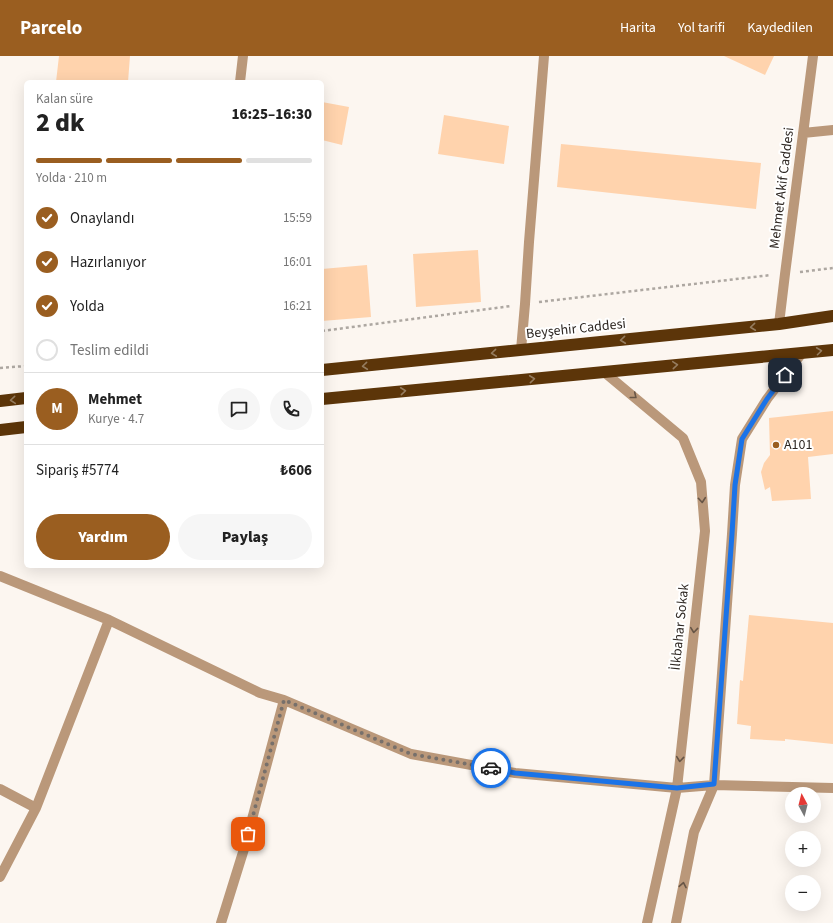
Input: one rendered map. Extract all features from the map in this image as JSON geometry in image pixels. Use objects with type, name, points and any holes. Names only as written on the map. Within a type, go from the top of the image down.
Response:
[{"type":"highway","name":"Beyşehir Caddesi","points":[[324,370],[779,324],[833,316]]},
{"type":"highway","points":[[324,399],[833,350]]},
{"type":"highway","points":[[0,401],[24,398]]},
{"type":"highway","points":[[0,430],[24,427]]},
{"type":"street","points":[[240,80],[243,56]]},
{"type":"street","points":[[521,350],[528,242],[544,56]]},
{"type":"street","name":"Mehmet Akif Caddesi","points":[[779,324],[813,56]]},
{"type":"street","points":[[803,133],[833,130]]},
{"type":"street","points":[[676,923],[694,832],[714,784],[735,485],[742,439],[767,399],[802,353]]},
{"type":"street","name":"İlkbahar Sokak","points":[[604,372],[683,438],[701,482],[705,531],[677,788],[647,923]]},
{"type":"street","points":[[0,576],[109,620],[260,693],[284,700],[411,754],[515,773],[677,788],[714,784],[833,788]]},
{"type":"street","points":[[0,877],[36,808],[109,620]]},
{"type":"street","points":[[221,923],[244,850],[284,700]]},
{"type":"street","points":[[0,789],[36,808]]},
{"type":"path","points":[[324,331],[525,304],[833,268]]},
{"type":"path","points":[[0,368],[24,366]]},
{"type":"building","points":[[59,56],[130,56],[128,80],[56,80]]},
{"type":"building","points":[[724,56],[774,56],[765,75]]},
{"type":"building","points":[[324,102],[349,107],[342,145],[324,140]]},
{"type":"building","points":[[444,115],[509,126],[504,164],[438,154]]},
{"type":"building","points":[[561,144],[761,163],[756,209],[557,187]]},
{"type":"building","points":[[478,250],[481,302],[416,307],[413,254]]},
{"type":"building","points":[[367,265],[371,317],[324,321],[324,269]]},
{"type":"building","points":[[833,411],[833,454],[808,457],[811,499],[772,501],[770,487],[765,490],[761,472],[764,463],[770,455],[769,418]]},
{"type":"building","points":[[749,615],[833,623],[833,744],[785,739],[785,741],[750,739],[751,726],[737,724],[740,680],[743,681]]},
{"type":"way so far","points":[[248,834],[284,700],[411,754],[491,768]]},
{"type":"place","name":"A101","points":[[776,445]]},
{"type":"route","points":[[491,768],[515,773],[677,788],[714,784],[735,485],[742,439],[767,399],[785,375]]}]
